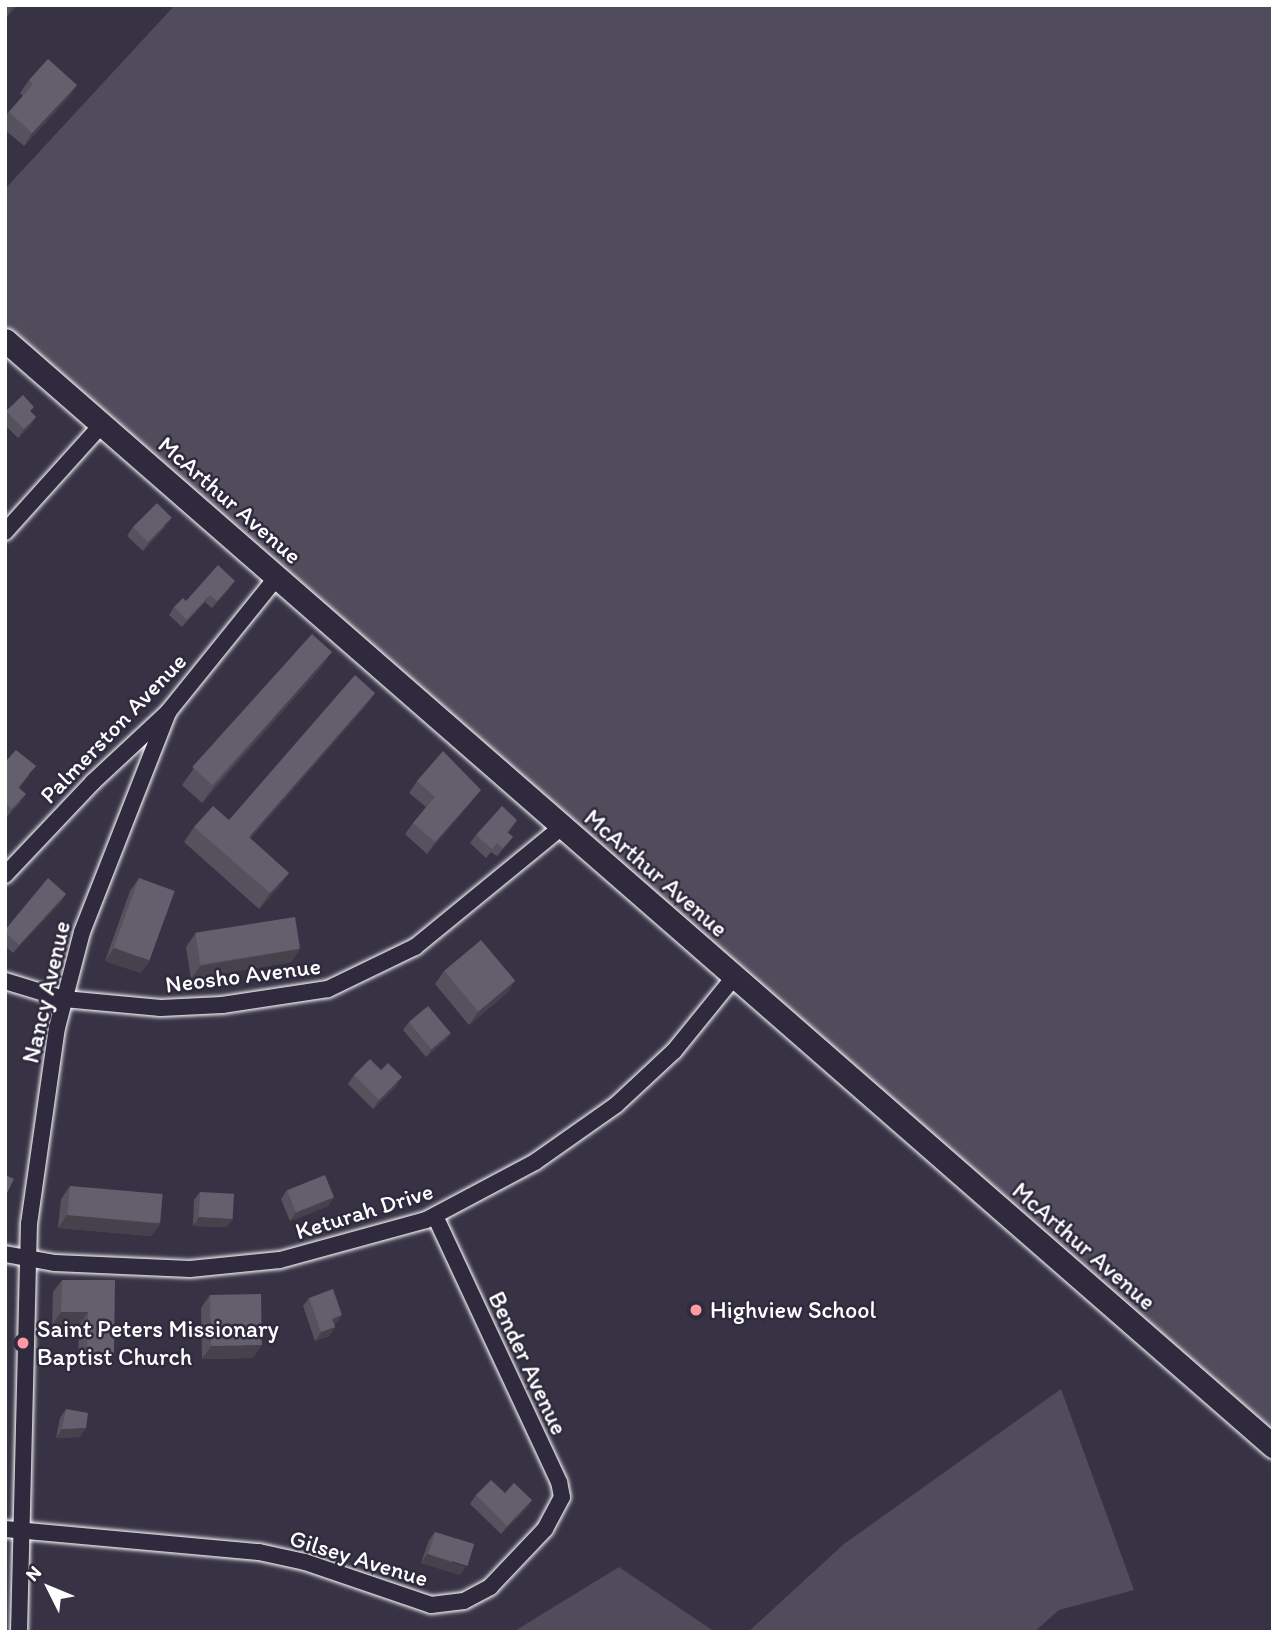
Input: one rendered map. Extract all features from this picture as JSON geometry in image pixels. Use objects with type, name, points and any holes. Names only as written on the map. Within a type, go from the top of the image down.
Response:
[{"type":"street","name":"McArthur Avenue","points":[[5,340],[1273,1447]]},
{"type":"street","points":[[5,532],[103,423]]},
{"type":"street","name":"Palmerston Avenue","points":[[5,875],[93,782],[168,712],[277,577]]},
{"type":"street","name":"Nancy Avenue","points":[[19,1632],[27,1258],[34,1180],[64,999],[82,932],[168,712]]},
{"type":"street","name":"Neosho Avenue","points":[[5,981],[64,999],[161,1008],[222,1005],[344,984],[438,931],[563,827]]},
{"type":"street","name":"Keturah Drive","points":[[5,1254],[164,1270],[251,1264],[320,1251],[435,1216],[535,1161],[616,1105],[674,1051],[735,976]]},
{"type":"street","name":"Bender Avenue","points":[[435,1216],[559,1482],[560,1504],[545,1529]]},
{"type":"street","name":"Gilsey Avenue","points":[[5,1529],[259,1552],[305,1562],[396,1596],[442,1605],[464,1601],[490,1587],[545,1529]]},
{"type":"shaded area","points":[[175,5],[1273,5],[1273,1446],[5,340],[5,189]]},
{"type":"shaded area","points":[[1061,1389],[1134,1590],[1059,1610],[1034,1632],[748,1632],[844,1544]]},
{"type":"shaded area","points":[[619,1567],[715,1632],[513,1632]]},
{"type":"building","points":[[48,59],[77,85],[32,133],[9,112],[33,84],[29,80]]},
{"type":"building","points":[[23,395],[34,407],[30,411],[36,417],[24,429],[6,411]]},
{"type":"building","points":[[157,503],[172,518],[148,542],[133,527]]},
{"type":"building","points":[[218,565],[235,581],[217,601],[210,595],[187,620],[174,607],[183,598],[186,601]]},
{"type":"building","points":[[312,634],[332,652],[212,785],[192,767]]},
{"type":"building","points":[[355,675],[375,693],[249,837],[289,873],[270,893],[194,827],[213,806],[229,820]]},
{"type":"building","points":[[16,750],[36,766],[18,787],[26,794],[12,809],[5,803],[5,762]]},
{"type":"building","points":[[443,751],[481,790],[435,842],[413,823],[435,797],[417,781]]},
{"type":"building","points":[[502,806],[517,820],[507,832],[513,837],[503,848],[497,843],[492,849],[476,835]]},
{"type":"building","points":[[48,878],[66,894],[19,945],[5,930]]},
{"type":"building","points":[[139,878],[175,891],[149,961],[114,948]]},
{"type":"building","points":[[295,917],[300,949],[200,964],[195,933]]},
{"type":"building","points":[[481,940],[515,981],[478,1011],[444,971]]},
{"type":"building","points":[[428,1006],[450,1033],[431,1049],[409,1022]]},
{"type":"building","points":[[370,1059],[381,1070],[388,1063],[402,1077],[379,1100],[354,1075]]},
{"type":"building","points":[[5,1175],[14,1179],[5,1197]]},
{"type":"building","points":[[325,1175],[334,1197],[296,1213],[287,1190]]},
{"type":"building","points":[[70,1186],[163,1194],[160,1223],[67,1215]]},
{"type":"building","points":[[200,1192],[234,1194],[233,1219],[199,1217]]},
{"type":"building","points":[[62,1280],[115,1280],[114,1353],[87,1353],[88,1312],[61,1312]]},
{"type":"building","points":[[333,1289],[342,1315],[332,1319],[335,1327],[321,1332],[309,1298]]},
{"type":"building","points":[[261,1294],[262,1345],[211,1346],[210,1295]]},
{"type":"building","points":[[66,1409],[88,1413],[86,1428],[62,1429]]},
{"type":"building","points":[[491,1480],[505,1493],[514,1483],[532,1500],[507,1526],[476,1495]]},
{"type":"building","points":[[435,1532],[474,1544],[467,1566],[428,1554]]},
{"type":"place","name":"Highview School","points":[[696,1310]]},
{"type":"place","name":"Saint Peters Missionary Baptist Church","points":[[23,1343]]}]
